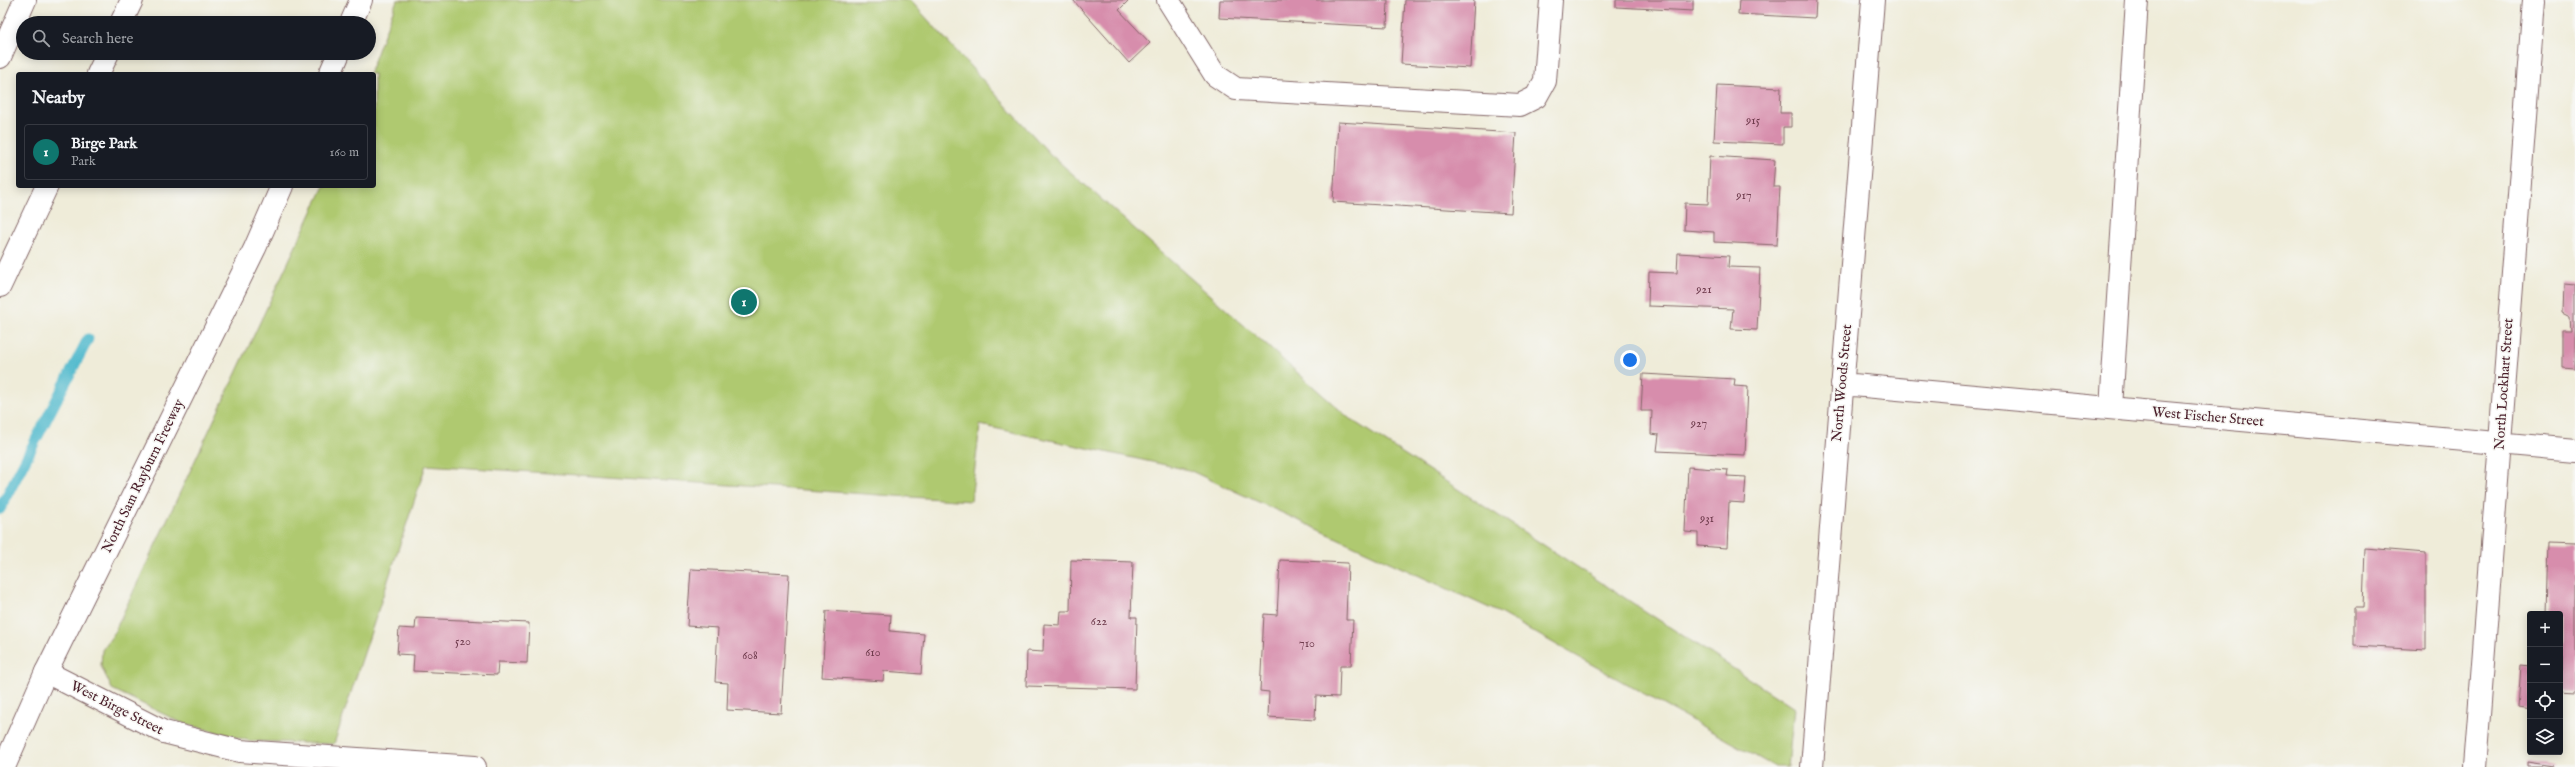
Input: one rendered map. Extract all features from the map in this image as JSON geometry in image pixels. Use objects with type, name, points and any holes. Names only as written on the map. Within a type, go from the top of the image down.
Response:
[{"type":"main road","points":[[18,16],[25,0]]},
{"type":"main road","points":[[124,16],[132,0]]},
{"type":"main road","points":[[354,16],[361,0]]},
{"type":"main road","points":[[1168,0],[1214,75],[1236,89],[1520,105],[1536,98],[1545,81],[1551,0]]},
{"type":"main road","name":"North Woods Street","points":[[1812,767],[1873,0]]},
{"type":"main road","points":[[2111,408],[2137,0]]},
{"type":"main road","name":"North Lockhart Street","points":[[2475,767],[2534,0]]},
{"type":"main road","points":[[0,57],[16,21]]},
{"type":"main road","points":[[99,72],[105,60]]},
{"type":"main road","points":[[331,72],[335,60]]},
{"type":"main road","points":[[0,286],[46,188]]},
{"type":"main road","name":"North Sam Rayburn Freeway","points":[[4,767],[46,672],[255,248],[281,188]]},
{"type":"main road","name":"West Fischer Street","points":[[1842,384],[2575,450]]},
{"type":"main road","name":"West Birge Street","points":[[46,672],[164,732],[240,751],[475,767]]},
{"type":"green space","points":[[397,0],[910,0],[1050,154],[1350,419],[1794,708],[1788,767],[1775,767],[1498,612],[1189,470],[980,425],[971,501],[426,465],[334,744],[251,741],[182,723],[112,689],[101,666],[102,650],[113,635],[323,188],[376,188],[376,72],[370,72],[374,60],[376,60],[376,56]]},
{"type":"building","points":[[1073,0],[1129,0],[1119,10],[1150,43],[1129,63]]},
{"type":"building","points":[[1220,0],[1388,0],[1387,27],[1219,18]]},
{"type":"building","points":[[1405,0],[1474,0],[1470,68],[1401,64]]},
{"type":"building","points":[[1616,0],[1693,0],[1693,11],[1616,7]]},
{"type":"building","points":[[1739,0],[1816,0],[1815,18],[1738,14]]},
{"type":"building","points":[[1717,85],[1781,88],[1780,113],[1791,113],[1791,127],[1783,127],[1783,144],[1714,141]]},
{"type":"building","points":[[1338,122],[1516,133],[1511,213],[1333,202]]},
{"type":"building","points":[[1710,156],[1775,160],[1773,187],[1780,187],[1777,245],[1714,242],[1714,232],[1684,230],[1685,203],[1708,204]]},
{"type":"building","points":[[1678,253],[1729,256],[1728,267],[1760,268],[1757,330],[1731,329],[1733,309],[1648,306],[1649,272],[1677,273]]},
{"type":"building","points":[[2564,284],[2575,285],[2575,369],[2562,368],[2562,330],[2572,330],[2571,316],[2563,312]]},
{"type":"building","points":[[1643,374],[1735,379],[1734,386],[1748,387],[1745,455],[1657,451],[1659,435],[1651,434],[1652,411],[1641,411]]},
{"type":"building","points":[[1688,467],[1728,470],[1727,476],[1746,477],[1744,503],[1729,502],[1727,548],[1698,546],[1698,533],[1685,532]]},
{"type":"building","points":[[2549,541],[2575,542],[2575,692],[2563,691],[2563,611],[2547,611]]},
{"type":"building","points":[[2365,548],[2426,553],[2426,650],[2354,646],[2354,608],[2363,608]]},
{"type":"building","points":[[1071,560],[1133,562],[1131,617],[1137,617],[1135,689],[1026,686],[1027,651],[1043,652],[1044,624],[1060,625],[1061,611],[1070,611]]},
{"type":"building","points":[[1280,560],[1348,563],[1346,620],[1353,620],[1351,666],[1340,666],[1339,697],[1316,696],[1315,720],[1268,717],[1269,692],[1260,691],[1264,614],[1277,615]]},
{"type":"building","points":[[691,569],[789,574],[781,713],[727,710],[728,683],[715,682],[718,628],[687,626]]},
{"type":"building","points":[[826,611],[891,615],[890,631],[924,634],[921,674],[884,671],[883,681],[822,677]]},
{"type":"building","points":[[416,618],[529,623],[527,663],[498,662],[497,675],[413,671],[414,655],[397,654],[399,628],[415,629]]},
{"type":"building","points":[[2521,665],[2527,666],[2527,710],[2518,708]]},
{"type":"building","points":[[2527,762],[2553,766],[2553,767],[2527,767]]},
{"type":"waterway","points":[[0,509],[88,339]]},
{"type":"place","name":"Birge Park","points":[[744,302]]}]
